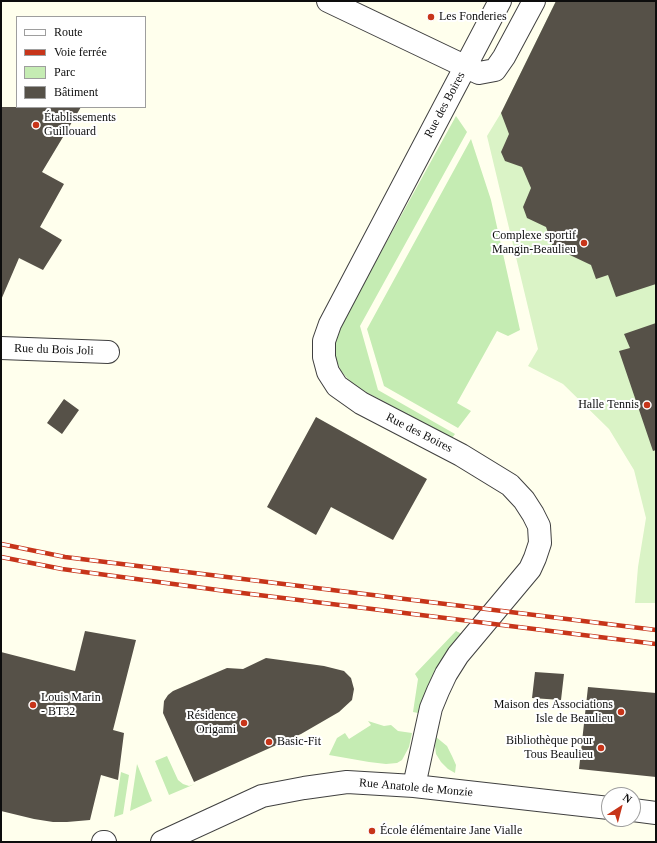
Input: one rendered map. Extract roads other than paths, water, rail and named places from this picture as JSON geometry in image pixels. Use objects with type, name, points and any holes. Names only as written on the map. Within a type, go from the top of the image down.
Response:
[{"type":"street","points":[[328,1],[466,66]]},
{"type":"street","name":"Rue des Boires","points":[[414,786],[431,708],[446,674],[458,655],[530,569],[540,543],[538,526],[533,514],[524,500],[510,485],[461,455],[361,403],[338,386],[328,372],[324,357],[324,341],[330,324],[500,1]]},
{"type":"street","name":"Rue des Boires","points":[[466,66],[479,73],[495,70],[504,57],[534,1]]},
{"type":"street","name":"Rue du Bois Joli","points":[[1,348],[108,352]]},
{"type":"street","name":"Rue Anatole de Monzie","points":[[162,842],[262,796],[347,782],[414,786],[601,807]]},
{"type":"street","points":[[641,811],[656,813]]},
{"type":"railway","points":[[1,544],[65,557],[656,630]]},
{"type":"railway","points":[[1,557],[62,569],[218,590],[656,644]]},
{"type":"place","name":"Les Fonderies","points":[[431,17]]},
{"type":"place","name":"Établissements Guillouard","points":[[36,125]]},
{"type":"place","name":"Complexe sportif Mangin-Beaulieu","points":[[584,243]]},
{"type":"place","name":"Halle Tennis","points":[[647,405]]},
{"type":"place","name":"Louis Marin - BT32","points":[[33,705]]},
{"type":"place","name":"Maison des Associations Isle de Beaulieu","points":[[621,712]]},
{"type":"place","name":"Résidence Origami","points":[[244,723]]},
{"type":"place","name":"Basic-Fit","points":[[269,742]]},
{"type":"place","name":"Bibliothèque pour Tous Beaulieu","points":[[601,748]]},
{"type":"place","name":"École élémentaire Jane Vialle","points":[[372,831]]}]
